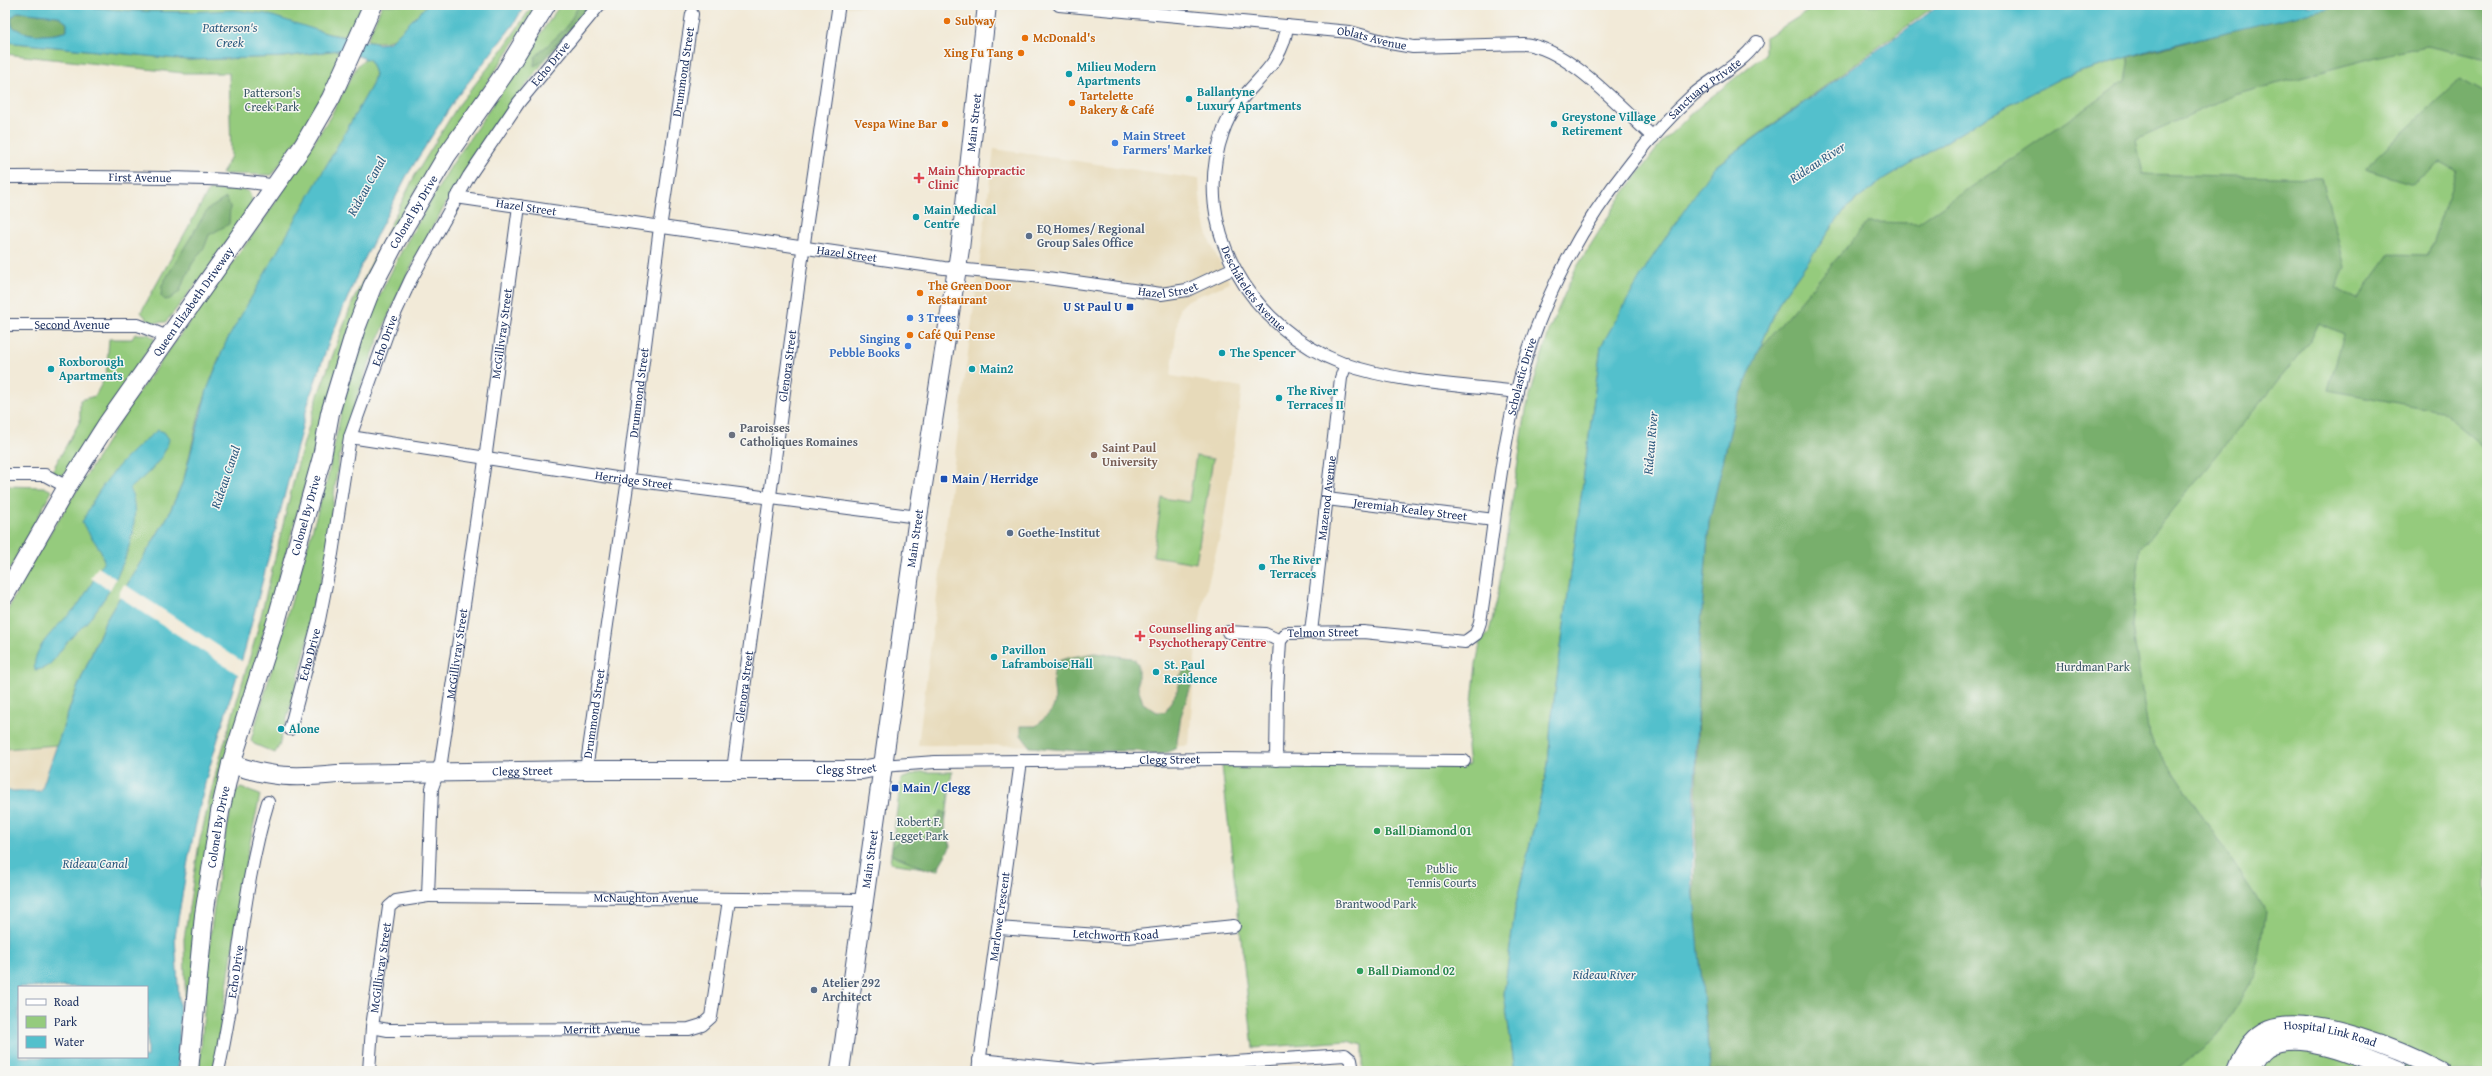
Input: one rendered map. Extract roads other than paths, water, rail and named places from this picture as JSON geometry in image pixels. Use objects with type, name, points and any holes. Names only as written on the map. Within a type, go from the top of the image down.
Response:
[{"type":"main road","name":"Queen Elizabeth Driveway","points":[[5,595],[60,483],[168,337],[303,146],[350,58],[373,5]]},
{"type":"main road","name":"Colonel By Drive","points":[[189,1071],[204,915],[220,812],[231,764],[278,615],[322,457],[330,413],[355,332],[372,287],[447,155],[504,74],[546,5]]},
{"type":"main road","name":"Main Street","points":[[840,1071],[918,517],[957,269],[987,5]]},
{"type":"main road","name":"Clegg Street","points":[[231,764],[282,777],[586,770],[862,770],[882,766]]},
{"type":"main road","name":"Hospital Link Road","points":[[2236,1071],[2247,1050],[2257,1037],[2269,1030],[2288,1025],[2326,1030],[2367,1040],[2418,1060],[2440,1071]]},
{"type":"main road","name":"Hospital Link Road","points":[[2249,1071],[2263,1050],[2273,1044],[2289,1041],[2311,1043],[2350,1053],[2397,1071]]},
{"type":"street","name":"Echo Drive","points":[[290,729],[306,676],[323,598],[350,437],[392,320],[411,279],[456,197],[519,102],[599,5]]},
{"type":"street","name":"Oblats Avenue","points":[[1059,5],[1350,32],[1390,43],[1413,47],[1523,44],[1540,46],[1564,59],[1653,137]]},
{"type":"street","name":"Glenora Street","points":[[733,770],[804,247],[838,10]]},
{"type":"street","name":"Drummond Street","points":[[586,770],[628,479],[660,226],[692,14]]},
{"type":"street","name":"Deschâtelets Avenue","points":[[1287,26],[1285,42],[1277,59],[1241,98],[1229,116],[1214,164],[1214,198],[1218,229],[1225,251],[1234,268],[1257,303],[1281,326],[1313,349],[1346,364],[1394,376],[1517,392]]},
{"type":"street","name":"Sanctuary Private","points":[[1653,137],[1692,96],[1748,52],[1757,42]]},
{"type":"street","name":"Scholastic Drive","points":[[1465,642],[1476,634],[1480,622],[1494,520],[1517,392],[1531,345],[1570,254],[1604,198],[1653,137]]},
{"type":"street","name":"First Avenue","points":[[5,177],[73,176],[216,180],[253,182],[275,186]]},
{"type":"street","name":"Hazel Street","points":[[456,197],[957,269],[1033,276],[1162,294],[1187,290],[1234,268]]},
{"type":"street","name":"McGillivray Street","points":[[369,1071],[372,1027],[389,907],[396,901],[428,896],[432,788],[438,774],[485,458],[519,206]]},
{"type":"street","name":"Second Avenue","points":[[5,325],[138,324],[168,337]]},
{"type":"street","name":"Mazenod Avenue","points":[[1310,632],[1341,378],[1346,364]]},
{"type":"street","name":"Herridge Street","points":[[350,437],[628,479],[918,517]]},
{"type":"street","points":[[5,475],[45,475],[60,483]]},
{"type":"street","name":"Jeremiah Kealey Street","points":[[1327,499],[1494,520]]},
{"type":"street","points":[[1228,632],[1265,634],[1280,641]]},
{"type":"street","name":"Telmon Street","points":[[1276,760],[1276,691],[1280,641],[1286,633],[1363,632],[1465,642]]},
{"type":"street","name":"Clegg Street","points":[[882,766],[935,762],[1022,761],[1464,761]]},
{"type":"street","name":"Marlowe Crescent","points":[[979,1066],[1022,761]]},
{"type":"street","name":"Echo Drive","points":[[218,1071],[228,1030],[242,920],[255,846],[268,802]]},
{"type":"street","name":"McNaughton Avenue","points":[[428,896],[729,900],[844,898],[864,900]]},
{"type":"street","name":"Merritt Avenue","points":[[372,1027],[388,1030],[681,1029],[702,1024],[711,1017],[729,900]]},
{"type":"street","name":"Letchworth Road","points":[[998,928],[1128,937],[1234,926]]},
{"type":"street","points":[[1096,1071],[1345,1055],[1351,1060],[1354,1071]]},
{"type":"street","points":[[979,1066],[1089,1071]]},
{"type":"water","name":"Rideau Canal","points":[[5,5],[65,5],[131,11],[188,12],[234,10],[266,14],[329,34],[380,44],[390,42],[427,5],[525,5],[513,25],[456,98],[406,177],[361,266],[329,342],[310,396],[245,649],[206,779],[189,855],[175,937],[180,1017],[178,1071],[5,1071],[5,791],[41,791],[74,696],[105,622],[168,516],[184,479],[207,390],[226,342],[372,85],[375,74],[370,60],[339,50],[283,57],[188,60],[5,42]],"holes":[[[18,12],[58,16],[67,23],[67,31],[38,35],[18,30],[12,26],[11,18]]]},
{"type":"water","name":"Rideau River","points":[[1940,5],[2342,5],[2154,49],[2061,78],[1985,118],[1883,180],[1846,208],[1779,302],[1736,406],[1709,522],[1699,648],[1692,876],[1710,1071],[1515,1071],[1504,994],[1515,909],[1548,765],[1551,723],[1601,346],[1649,262],[1713,168]]},
{"type":"water","points":[[158,430],[164,432],[169,439],[167,446],[159,460],[130,488],[134,504],[134,522],[131,541],[116,578],[96,611],[71,637],[52,662],[45,667],[35,670],[35,661],[38,651],[51,633],[80,602],[104,561],[101,551],[82,523],[89,509],[96,496],[114,471],[124,460]]},
{"type":"place","name":"Subway","points":[[947,21]]},
{"type":"place","name":"McDonald's","points":[[1025,38]]},
{"type":"place","name":"Xing Fu Tang","points":[[1021,53]]},
{"type":"place","name":"Milieu Modern Apartments","points":[[1069,74]]},
{"type":"place","name":"Ballantyne Luxury Apartments","points":[[1189,99]]},
{"type":"place","name":"Tartelette Bakery & Café","points":[[1072,103]]},
{"type":"place","name":"Vespa Wine Bar","points":[[945,124]]},
{"type":"place","name":"Greystone Village Retirement","points":[[1554,124]]},
{"type":"place","name":"Main Street Farmers' Market","points":[[1115,143]]},
{"type":"place","name":"Main Chiropractic Clinic","points":[[919,178]]},
{"type":"place","name":"Main Medical Centre","points":[[916,217]]},
{"type":"place","name":"EQ Homes/ Regional Group Sales Office","points":[[1029,236]]},
{"type":"place","name":"The Green Door Restaurant","points":[[920,293]]},
{"type":"place","name":"U St Paul U","points":[[1130,307]]},
{"type":"place","name":"3 Trees","points":[[910,318]]},
{"type":"place","name":"Café Qui Pense","points":[[910,335]]},
{"type":"place","name":"Singing Pebble Books","points":[[908,346]]},
{"type":"place","name":"The Spencer","points":[[1222,353]]},
{"type":"place","name":"Roxborough Apartments","points":[[51,369]]},
{"type":"place","name":"Main2","points":[[972,369]]},
{"type":"place","name":"The River Terraces II","points":[[1279,398]]},
{"type":"place","name":"Paroisses Catholiques Romaines","points":[[732,435]]},
{"type":"place","name":"Saint Paul University","points":[[1094,455]]},
{"type":"place","name":"Main / Herridge","points":[[944,479]]},
{"type":"place","name":"Goethe-Institut","points":[[1010,533]]},
{"type":"place","name":"The River Terraces","points":[[1262,567]]},
{"type":"place","name":"Counselling and Psychotherapy Centre","points":[[1140,636]]},
{"type":"place","name":"Pavillon Laframboise Hall","points":[[994,657]]},
{"type":"place","name":"St. Paul Residence","points":[[1156,672]]},
{"type":"place","name":"Alone","points":[[281,729]]},
{"type":"place","name":"Main / Clegg","points":[[895,788]]},
{"type":"place","name":"Ball Diamond 01","points":[[1377,831]]},
{"type":"place","name":"Ball Diamond 02","points":[[1360,971]]},
{"type":"place","name":"Atelier 292 Architect","points":[[814,990]]},
{"type":"water label","name":"Patterson's Creek","points":[[230,34]]},
{"type":"park label","name":"Patterson's Creek Park","points":[[272,100]]},
{"type":"park label","name":"Hurdman Park","points":[[2093,667]]},
{"type":"park label","name":"Robert F. Legget Park","points":[[919,829]]},
{"type":"park label","name":"Public Tennis Courts","points":[[1442,876]]},
{"type":"park label","name":"Brantwood Park","points":[[1376,904]]}]
